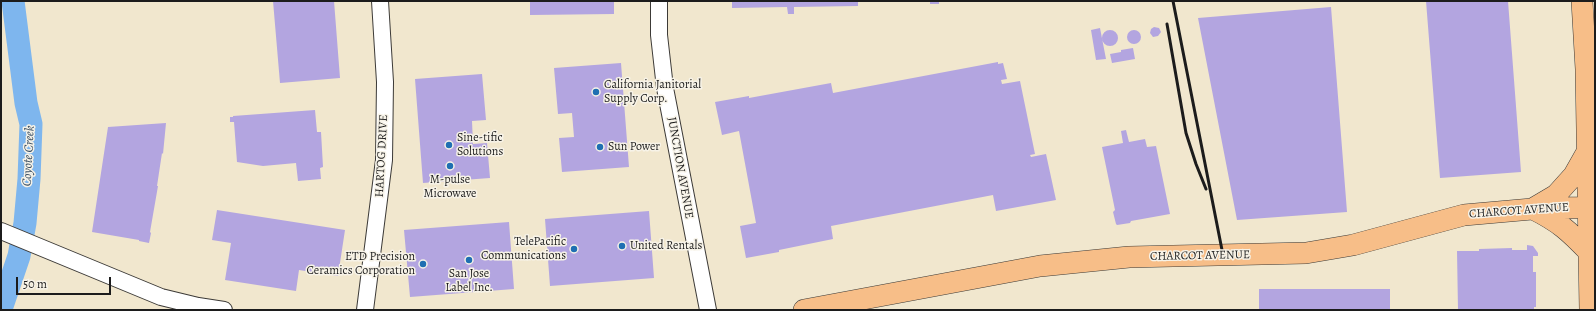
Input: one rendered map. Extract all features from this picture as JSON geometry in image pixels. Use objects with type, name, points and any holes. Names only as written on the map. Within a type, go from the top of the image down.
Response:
[{"type":"main road","points":[[1582,1],[1586,69],[1588,150],[1592,207],[1589,252],[1590,310]]},
{"type":"main road","points":[[1532,209],[1556,195],[1574,175],[1588,150]]},
{"type":"main road","name":"CHARCOT AVENUE","points":[[804,310],[1040,266],[1129,257],[1306,253],[1353,245],[1464,215],[1532,209],[1592,207]]},
{"type":"main road","points":[[1532,209],[1553,220],[1572,234],[1589,252]]},
{"type":"street","name":"HARTOG DRIVE","points":[[365,310],[384,160],[385,82],[380,1]]},
{"type":"street","name":"JUNCTION AVENUE","points":[[659,1],[659,35],[665,88],[708,310]]},
{"type":"street","points":[[1,231],[161,297],[198,306],[224,310]]},
{"type":"building","points":[[273,1],[334,1],[340,78],[280,83]]},
{"type":"building","points":[[530,1],[614,1],[614,14],[530,15]]},
{"type":"building","points":[[732,1],[858,1],[858,6],[794,7],[794,14],[788,14],[787,7],[732,8]]},
{"type":"building","points":[[930,1],[939,1],[939,4],[930,4]]},
{"type":"building","points":[[1426,1],[1508,1],[1521,172],[1440,178]]},
{"type":"building","points":[[1331,7],[1347,212],[1237,220],[1198,18]]},
{"type":"building","points":[[1154,27],[1159,28],[1161,32],[1158,36],[1153,37],[1150,33],[1151,29]]},
{"type":"building","points":[[1100,28],[1106,59],[1096,60],[1091,30]]},
{"type":"building","points":[[1110,30],[1117,35],[1118,38],[1113,45],[1110,46],[1103,41],[1102,38],[1107,31]]},
{"type":"building","points":[[1131,30],[1137,30],[1141,34],[1141,40],[1137,44],[1131,44],[1127,40],[1127,34]]},
{"type":"building","points":[[1133,48],[1135,59],[1112,63],[1110,54]]},
{"type":"building","points":[[998,62],[998,64],[1003,63],[1007,79],[1001,80],[1002,84],[1020,81],[1035,154],[1030,155],[1031,157],[1046,154],[1056,200],[996,211],[993,195],[831,226],[833,239],[746,258],[740,226],[756,223],[739,131],[722,135],[715,102],[749,96],[749,98],[831,83],[833,93]]},
{"type":"building","points":[[621,63],[629,167],[562,172],[559,138],[574,137],[572,113],[558,114],[554,68]]},
{"type":"building","points":[[482,74],[486,120],[472,121],[473,144],[487,143],[490,178],[423,183],[415,79]]},
{"type":"building","points":[[315,110],[317,132],[321,132],[323,167],[320,168],[321,179],[298,181],[296,163],[263,166],[237,162],[234,122],[230,122],[230,117]]},
{"type":"building","points":[[166,123],[163,154],[162,153],[149,243],[92,232],[108,127]]},
{"type":"building","points":[[1126,130],[1129,142],[1145,139],[1147,147],[1156,146],[1170,214],[1117,225],[1113,212],[1115,210],[1102,147],[1123,143],[1121,131]]},
{"type":"building","points":[[217,210],[345,230],[338,276],[299,270],[296,291],[225,280],[231,243],[212,240]]},
{"type":"building","points":[[649,211],[654,278],[550,286],[545,219]]},
{"type":"building","points":[[509,222],[514,289],[410,297],[404,230]]},
{"type":"building","points":[[1527,245],[1533,246],[1538,253],[1538,256],[1533,256],[1533,272],[1536,272],[1536,307],[1534,307],[1534,310],[1458,310],[1457,251],[1512,248],[1512,250],[1527,250]]},
{"type":"building","points":[[1259,289],[1390,289],[1390,310],[1259,310]]},
{"type":"waterway","name":"Coyote Creek","points":[[1,309],[19,256],[25,223],[29,179],[31,124],[26,103],[13,1]]},
{"type":"railway","points":[[1173,1],[1223,255]]},
{"type":"railway","points":[[1167,24],[1186,133],[1206,189]]},
{"type":"place","name":"California Janitorial Supply Corp.","points":[[596,92]]},
{"type":"place","name":"Sine-tific Solutions","points":[[449,145]]},
{"type":"place","name":"Sun Power","points":[[600,147]]},
{"type":"place","name":"M-pulse Microwave","points":[[450,166]]},
{"type":"place","name":"United Rentals","points":[[622,246]]},
{"type":"place","name":"TelePacific Communications","points":[[574,249]]},
{"type":"place","name":"San Jose Label Inc.","points":[[469,260]]},
{"type":"place","name":"ETD Precision Ceramics Corporation","points":[[423,264]]}]
